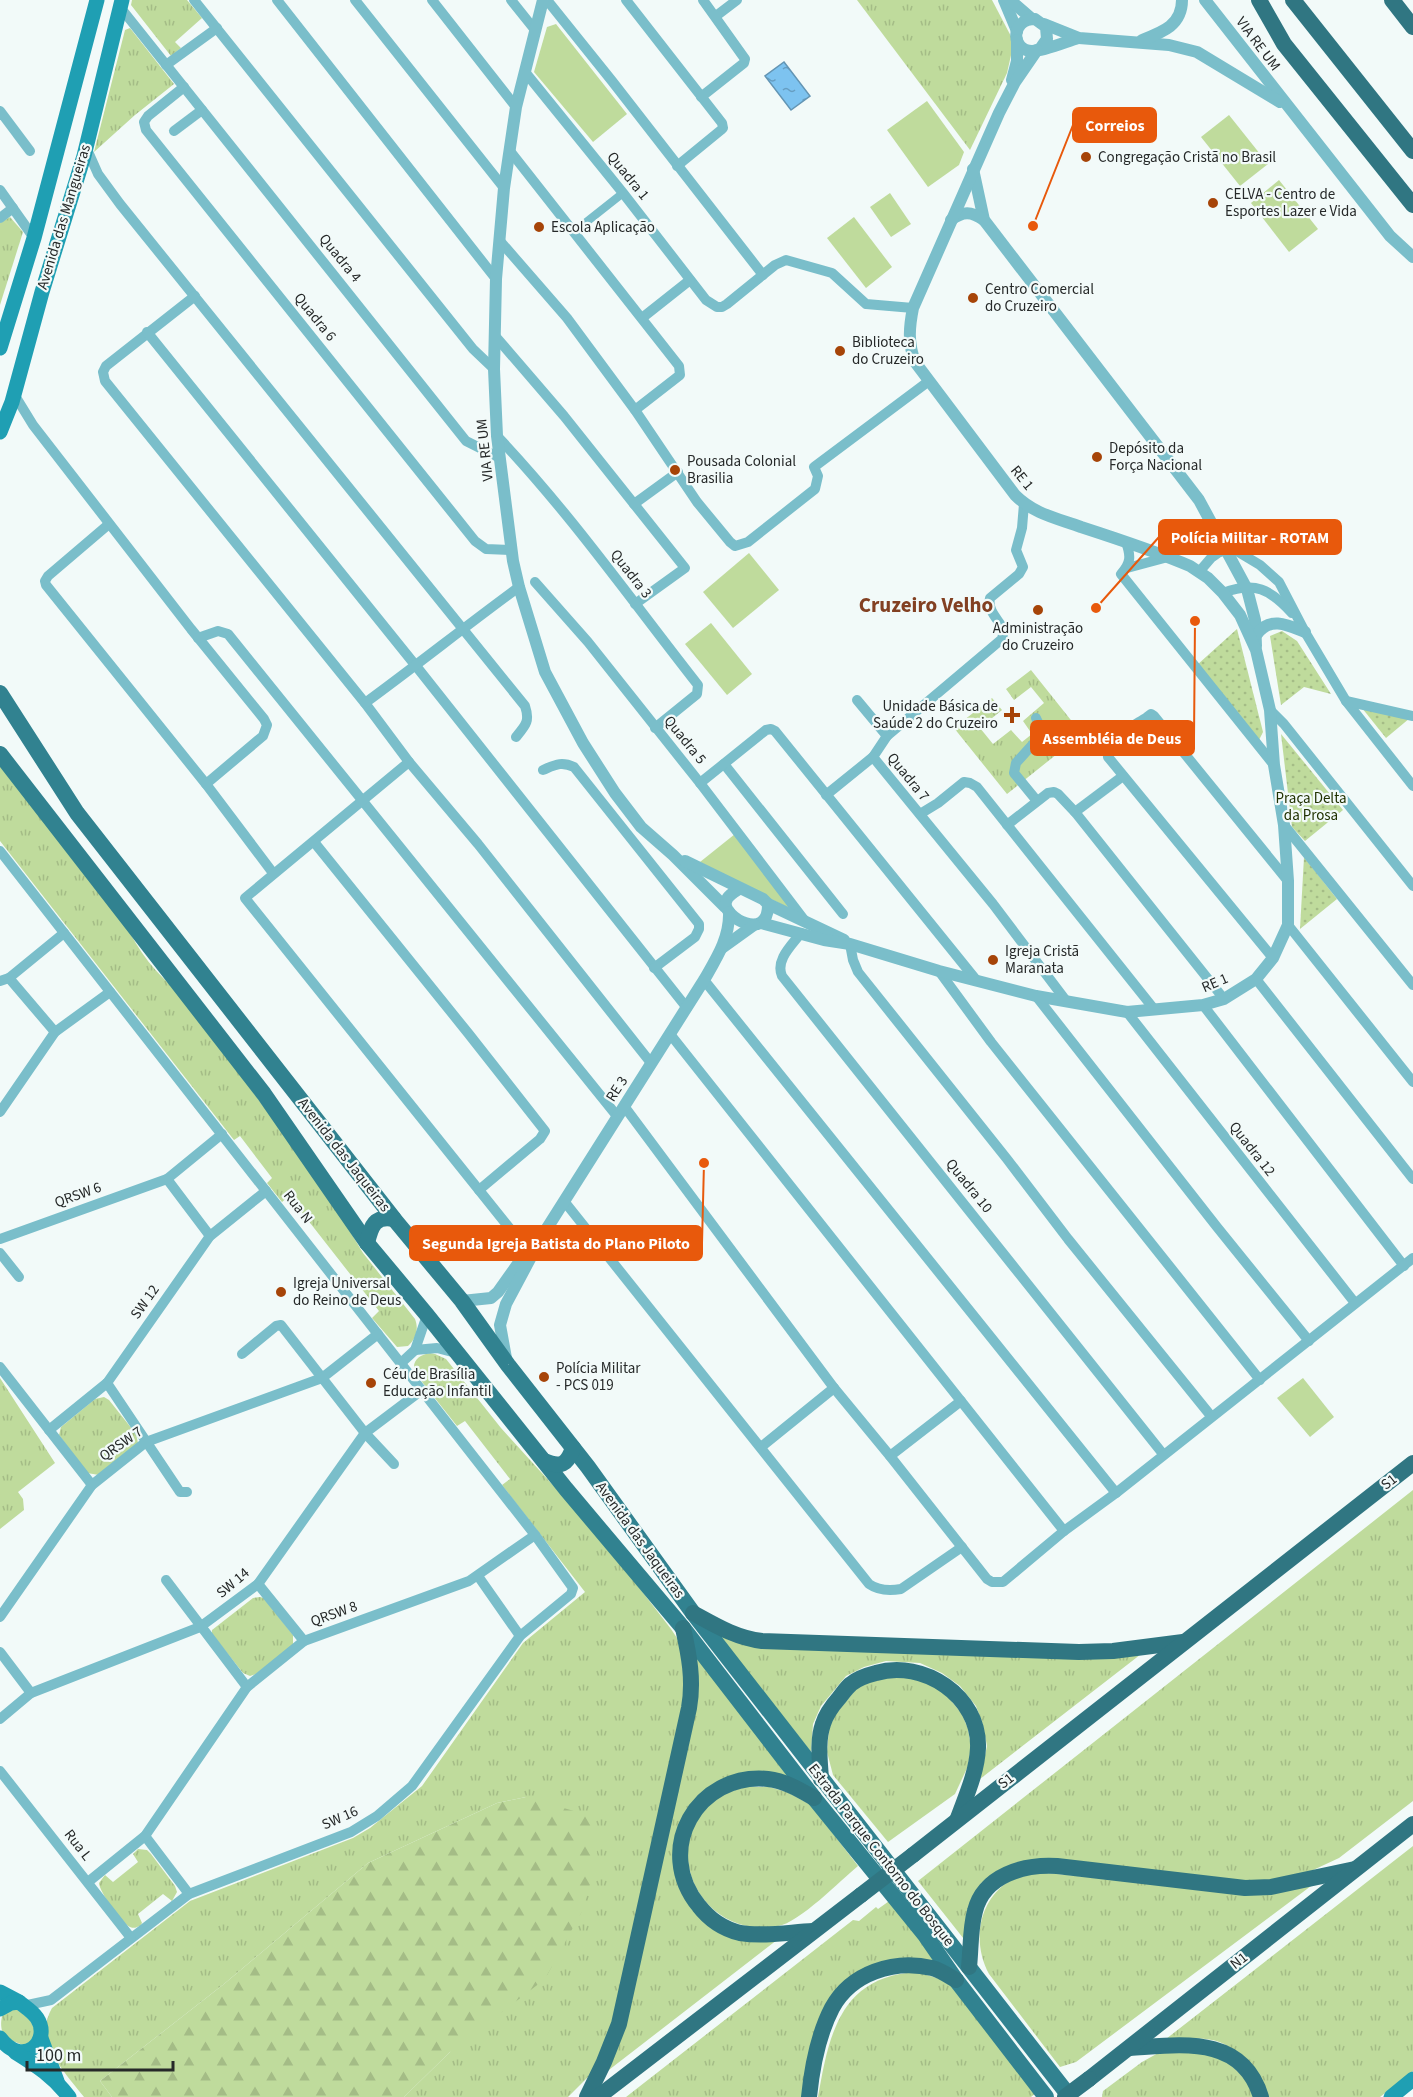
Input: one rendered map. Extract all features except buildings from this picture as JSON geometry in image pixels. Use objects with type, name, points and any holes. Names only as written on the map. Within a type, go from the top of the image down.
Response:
[{"type":"highway","points":[[1258,0],[1284,44],[1413,205]]},
{"type":"highway","points":[[1293,0],[1413,151]]},
{"type":"highway","points":[[1392,0],[1413,27]]},
{"type":"highway","name":"S1","points":[[598,2097],[913,1855],[1413,1463]]},
{"type":"highway","points":[[693,1613],[747,1640],[762,1641],[1079,1652],[1113,1651],[1184,1642]]},
{"type":"highway","points":[[587,2097],[619,2024],[689,1708],[692,1690],[691,1666],[683,1628]]},
{"type":"highway","points":[[820,1779],[822,1726],[828,1711],[852,1683],[867,1675],[887,1670],[918,1671],[938,1680],[954,1693],[968,1710],[975,1727],[978,1747],[975,1768],[958,1818]]},
{"type":"highway","points":[[813,1931],[758,1935],[739,1932],[723,1926],[706,1915],[691,1897],[683,1881],[679,1862],[681,1842],[688,1821],[700,1803],[721,1786],[745,1779],[770,1779],[789,1785],[814,1798]]},
{"type":"highway","name":"N1","points":[[1065,2097],[1413,1824]]},
{"type":"highway","points":[[969,1967],[973,1921],[981,1897],[1002,1876],[1027,1866],[1057,1866],[1245,1888],[1271,1887],[1355,1869]]},
{"type":"highway","points":[[809,2097],[811,2077],[823,2029],[833,2006],[852,1984],[879,1970],[906,1964],[934,1968],[956,1980]]},
{"type":"highway","points":[[1130,2048],[1187,2045],[1210,2047],[1233,2058],[1246,2069],[1261,2097]]},
{"type":"main road","name":"Avenida das Mangueiras","points":[[0,348],[34,238],[97,0]]},
{"type":"main road","name":"Avenida das Mangueiras","points":[[0,432],[14,394],[28,339],[81,165],[121,3]]},
{"type":"main road","points":[[77,74],[104,73],[101,68],[81,58]]},
{"type":"main road","points":[[13,301],[24,308],[38,307]]},
{"type":"main road","points":[[5,330],[18,333],[28,339]]},
{"type":"main road","name":"Avenida das Jaqueiras","points":[[0,693],[77,813],[394,1219],[462,1301],[693,1613]]},
{"type":"main road","name":"Avenida das Jaqueiras","points":[[0,754],[264,1094],[367,1243],[683,1628]]},
{"type":"main road","points":[[367,1243],[370,1229],[378,1220],[385,1217],[394,1219]]},
{"type":"main road","points":[[544,1461],[556,1466],[564,1463],[570,1458],[573,1448]]},
{"type":"main road","name":"Estrada Parque Contorno do Bosque","points":[[693,1613],[820,1779],[1070,2097]]},
{"type":"main road","name":"Estrada Parque Contorno do Bosque","points":[[683,1628],[814,1798],[925,1935],[956,1980],[1046,2097]]},
{"type":"main road","points":[[0,1992],[31,2011],[41,2032],[58,2083]]},
{"type":"main road","points":[[0,2009],[11,2003],[21,2004]]},
{"type":"main road","points":[[15,2052],[27,2051],[35,2046],[41,2032]]},
{"type":"main road","points":[[0,2038],[5,2045],[42,2069],[69,2097]]},
{"type":"main road","points":[[1391,2097],[1413,2079]]},
{"type":"street","points":[[194,0],[473,349],[494,369]]},
{"type":"street","points":[[277,0],[496,279]]},
{"type":"street","points":[[356,0],[504,188]]},
{"type":"street","points":[[432,0],[516,107]]},
{"type":"street","points":[[512,0],[535,30]]},
{"type":"street","points":[[545,0],[763,275],[786,260],[832,273],[866,304],[913,308]]},
{"type":"street","name":"VIA RE UM","points":[[545,0],[535,30],[516,107],[504,188],[496,279],[494,369],[497,436],[511,550],[519,587],[545,672],[583,743],[615,793],[641,827],[673,855],[727,909]]},
{"type":"street","points":[[626,0],[722,123],[723,128],[677,166]]},
{"type":"street","points":[[701,97],[746,59],[703,0]]},
{"type":"street","points":[[716,16],[737,0]]},
{"type":"street","points":[[1004,0],[1017,36],[1025,49],[1038,50],[1080,38]]},
{"type":"street","points":[[1010,0],[1038,22],[1048,36],[1044,45],[1038,50]]},
{"type":"street","points":[[1138,42],[1169,28],[1177,20],[1182,0]]},
{"type":"street","name":"VIA RE UM","points":[[1205,0],[1390,236],[1413,257]]},
{"type":"street","name":"Quadra 4","points":[[121,3],[133,24],[466,441],[500,458]]},
{"type":"street","points":[[1017,36],[1021,24],[1038,22],[1080,38],[1169,45],[1197,52],[1287,107]]},
{"type":"street","points":[[116,26],[133,24]]},
{"type":"street","points":[[166,65],[217,28]]},
{"type":"street","name":"RE 1","points":[[1007,97],[1017,61],[1017,36]]},
{"type":"street","name":"RE 1","points":[[768,904],[824,940],[850,944],[939,971],[1036,996],[1126,1012],[1203,1005],[1224,999],[1256,979],[1273,958],[1288,925],[1284,825],[1274,765],[1270,710],[1256,650],[1240,615],[1223,593],[1190,566],[1036,512],[1024,504],[915,362],[909,346],[913,308],[973,168],[1007,97],[1024,67],[1038,50]]},
{"type":"street","name":"Quadra 1","points":[[525,72],[706,300],[722,307],[763,275]]},
{"type":"street","name":"Quadra 6","points":[[184,87],[148,116],[144,122],[146,130],[475,541],[486,549],[511,550]]},
{"type":"street","points":[[174,131],[202,110]]},
{"type":"street","points":[[0,111],[30,151]]},
{"type":"street","points":[[86,147],[98,174],[120,204],[525,706],[527,721],[516,737]]},
{"type":"street","points":[[510,151],[679,366],[680,375],[674,382],[635,410]]},
{"type":"street","points":[[81,165],[98,174]]},
{"type":"street","name":"RE 1","points":[[973,168],[984,220],[1199,500],[1247,589],[1257,634],[1256,650]]},
{"type":"street","points":[[0,190],[34,238]]},
{"type":"street","points":[[575,231],[623,193]]},
{"type":"street","points":[[13,208],[25,213],[40,213]]},
{"type":"street","points":[[0,218],[13,208]]},
{"type":"street","points":[[951,220],[968,212],[984,220]]},
{"type":"street","points":[[500,241],[567,318],[635,410],[697,502],[735,546],[748,542],[815,489],[818,476],[814,468],[929,381]]},
{"type":"street","points":[[642,318],[690,280]]},
{"type":"street","points":[[195,296],[106,366],[103,372],[105,381],[651,1063]]},
{"type":"street","points":[[147,332],[687,1008]]},
{"type":"street","points":[[496,337],[564,416],[685,568],[635,604]]},
{"type":"street","points":[[14,394],[33,425],[267,725],[263,736],[206,784]]},
{"type":"street","points":[[8,411],[33,425]]},
{"type":"street","name":"Quadra 3","points":[[497,436],[540,482],[698,685],[697,694],[655,728]]},
{"type":"street","points":[[634,504],[678,472]]},
{"type":"street","name":"Quadra 7","points":[[1024,504],[1022,528],[1016,550],[1022,562],[1021,571],[990,598],[989,602],[990,609],[1004,630],[1002,639],[887,736],[873,757],[993,904],[1068,1002]]},
{"type":"street","points":[[1022,528],[1036,512]]},
{"type":"street","points":[[109,524],[48,576],[45,581],[46,585],[206,784],[273,873]]},
{"type":"street","points":[[1126,542],[1130,558],[1127,568],[1121,574],[1274,765]]},
{"type":"street","points":[[1199,572],[1211,558],[1227,549],[1235,550],[1260,565],[1279,582],[1302,627],[1346,701],[1413,786]]},
{"type":"street","points":[[1127,568],[1168,557]]},
{"type":"street","name":"Quadra 5","points":[[535,582],[594,650],[700,783],[803,927]]},
{"type":"street","points":[[365,703],[519,587]]},
{"type":"street","points":[[1223,593],[1258,589],[1274,594],[1302,627]]},
{"type":"street","points":[[1257,634],[1262,627],[1270,623],[1302,627]]},
{"type":"street","points":[[198,638],[218,631],[228,634],[362,802],[621,1111],[834,1388],[987,1579],[998,1583],[1003,1582],[1064,1531],[1116,1493],[1413,1258]]},
{"type":"street","points":[[857,700],[887,736]]},
{"type":"street","points":[[1346,701],[1413,716]]},
{"type":"street","points":[[1270,710],[1284,724],[1413,886]]},
{"type":"street","points":[[1273,958],[1108,758],[1112,743],[1152,715],[1288,881]]},
{"type":"street","points":[[1035,718],[1043,732],[1013,769],[1037,801]]},
{"type":"street","points":[[700,783],[766,730],[771,729],[977,981]]},
{"type":"street","points":[[826,795],[873,757]]},
{"type":"street","points":[[409,762],[244,898],[479,1190],[532,1250]]},
{"type":"street","points":[[543,770],[558,763],[574,767],[699,924],[695,936],[654,968]]},
{"type":"street","points":[[724,764],[843,915]]},
{"type":"street","points":[[1075,812],[1123,776]]},
{"type":"street","points":[[920,814],[939,803],[964,782],[977,787],[1154,1009]]},
{"type":"street","points":[[1007,825],[1048,793],[1054,792],[1075,812],[1224,999]]},
{"type":"street","points":[[1284,825],[1413,985]]},
{"type":"street","points":[[314,842],[545,1131],[540,1139],[479,1190]]},
{"type":"street","name":"Rua N","points":[[0,851],[572,1583]]},
{"type":"street","name":"VIA RE UM","points":[[673,855],[739,889]]},
{"type":"street","points":[[739,889],[754,894],[768,904],[767,916],[758,924],[746,924],[727,909],[729,897],[739,889]]},
{"type":"street","name":"RE 3","points":[[462,1301],[490,1298],[498,1292],[532,1250],[704,980],[721,949],[728,928],[727,909]]},
{"type":"street","name":"RE 1","points":[[758,924],[803,927]]},
{"type":"street","name":"RE 3","points":[[721,949],[758,924]]},
{"type":"street","points":[[1288,925],[1413,1082]]},
{"type":"street","name":"Quadra 10","points":[[803,927],[780,965],[782,976],[1163,1454]]},
{"type":"street","points":[[55,1032],[4,979],[64,933]]},
{"type":"street","points":[[850,944],[858,972],[1007,1158],[1068,1239],[1212,1416]]},
{"type":"street","points":[[939,971],[991,1042],[1260,1380]]},
{"type":"street","points":[[1256,979],[1413,1179]]},
{"type":"street","points":[[704,980],[1116,1493]]},
{"type":"street","points":[[0,1112],[55,1032],[110,992]]},
{"type":"street","points":[[1036,996],[1309,1341]]},
{"type":"street","points":[[1203,1005],[1404,1266]]},
{"type":"street","name":"Quadra 12","points":[[1126,1012],[1355,1303]]},
{"type":"street","points":[[670,1034],[1064,1531]]},
{"type":"street","name":"QRSW 6","points":[[0,1239],[166,1179],[222,1134]]},
{"type":"street","points":[[166,1179],[210,1236]]},
{"type":"street","name":"SW 12","points":[[49,1430],[107,1383],[210,1236],[266,1191]]},
{"type":"street","points":[[564,1201],[873,1587],[893,1590],[907,1586],[962,1547]]},
{"type":"street","name":"RE 3","points":[[508,1365],[500,1325],[506,1304],[532,1250]]},
{"type":"street","points":[[0,1253],[20,1277]]},
{"type":"street","points":[[401,1363],[415,1350],[427,1315]]},
{"type":"street","points":[[242,1354],[276,1326],[281,1325],[365,1433],[394,1464]]},
{"type":"street","name":"QRSW 7","points":[[0,1617],[92,1485],[146,1442],[322,1378],[378,1334]]},
{"type":"street","points":[[415,1350],[437,1348],[456,1353]]},
{"type":"street","points":[[0,1367],[92,1485]]},
{"type":"street","points":[[107,1383],[180,1492],[187,1492]]},
{"type":"street","points":[[761,1447],[834,1388]]},
{"type":"street","name":"SW 14","points":[[0,1719],[31,1694],[200,1627],[258,1584],[365,1433],[422,1390]]},
{"type":"street","points":[[890,1456],[961,1401]]},
{"type":"street","name":"QRSW 8","points":[[88,1882],[145,1836],[247,1687],[304,1641],[469,1581],[535,1535]]},
{"type":"street","points":[[478,1576],[520,1636]]},
{"type":"street","points":[[166,1580],[247,1687]]},
{"type":"street","name":"SW 16","points":[[21,2004],[51,2000],[189,1894],[351,1832],[377,1816],[412,1786],[520,1636],[571,1594],[572,1583]]},
{"type":"street","points":[[258,1584],[304,1641]]},
{"type":"street","points":[[0,1652],[31,1694]]},
{"type":"street","name":"Rua L","points":[[0,1771],[131,1938]]},
{"type":"street","points":[[145,1836],[189,1894]]},
{"type":"street","points":[[41,2032],[51,2000]]},
{"type":"green space","points":[[132,0],[187,0],[202,18],[175,42],[181,48],[171,56],[131,5]]},
{"type":"green space","points":[[857,0],[992,0],[1014,42],[1007,73],[970,150]]},
{"type":"green space","points":[[556,24],[627,114],[593,142],[534,72],[547,27]]},
{"type":"green space","points":[[130,28],[174,84],[94,152],[125,30]]},
{"type":"green space","points":[[927,101],[964,152],[959,165],[928,187],[887,130]]},
{"type":"green space","points":[[1229,115],[1268,164],[1240,186],[1201,137]]},
{"type":"green space","points":[[1279,180],[1318,229],[1289,252],[1251,203]]},
{"type":"green space","points":[[890,193],[911,224],[891,237],[870,207]]},
{"type":"green space","points":[[10,217],[23,232],[0,305],[0,223]]},
{"type":"green space","points":[[854,217],[892,267],[866,288],[827,238]]},
{"type":"green space","points":[[749,553],[779,590],[733,628],[703,592]]},
{"type":"green space","points":[[711,623],[752,674],[727,695],[685,644]]},
{"type":"green space","points":[[1237,629],[1263,732],[1259,740],[1197,665]]},
{"type":"green space","points":[[1282,631],[1297,641],[1331,694],[1304,687],[1281,705],[1270,636]]},
{"type":"green space","points":[[1031,670],[1082,734],[1007,794],[954,728],[992,698],[1002,710],[980,728],[993,744],[1011,730],[1022,742],[1032,734],[1023,721],[1044,703],[1031,687],[1014,700],[1006,689]]},
{"type":"green space","points":[[1362,708],[1410,718],[1386,738]]},
{"type":"green space","name":"Praça Delta da Prosa","points":[[1281,734],[1343,810],[1305,841],[1292,827]]},
{"type":"green space","points":[[0,763],[125,923],[148,961],[180,993],[325,1190],[363,1253],[415,1319],[416,1334],[408,1346],[397,1347],[372,1318],[379,1311],[289,1196],[282,1202],[267,1183],[272,1178],[240,1136],[234,1140],[0,841]]},
{"type":"green space","points":[[735,834],[795,911],[700,862]]},
{"type":"green space","points":[[1304,857],[1337,899],[1300,929]]},
{"type":"green space","points":[[430,1353],[446,1359],[501,1428],[600,1537],[679,1641],[687,1685],[614,2022],[594,2071],[568,2097],[404,2097],[450,2052],[526,1797],[497,1803],[368,1863],[224,1984],[100,2081],[112,2097],[84,2097],[61,2067],[49,2044],[46,2032],[47,2020],[52,2008],[190,1901],[353,1838],[370,1828],[422,1786],[523,1643],[585,1592],[502,1485],[510,1479],[465,1421],[457,1426],[415,1373],[414,1365],[417,1359]]},
{"type":"green space","points":[[0,1378],[55,1463],[18,1492],[23,1499],[24,1510],[0,1529]]},
{"type":"green space","points":[[1303,1378],[1334,1417],[1310,1437],[1277,1398]]},
{"type":"green space","points":[[104,1397],[109,1400],[136,1434],[138,1443],[99,1475],[87,1473],[59,1435],[61,1427],[95,1399]]},
{"type":"green space","points":[[1413,1490],[1413,1801],[1339,1858],[1296,1878],[1258,1884],[1033,1859],[981,1883],[967,1910],[971,1948],[918,1881]]},
{"type":"green space","points":[[253,1598],[264,1598],[293,1635],[293,1645],[256,1674],[250,1676],[243,1673],[212,1634],[212,1630]]},
{"type":"green space","points":[[718,1635],[1145,1651],[980,1779],[987,1746],[983,1725],[976,1706],[960,1686],[942,1673],[920,1663],[886,1661],[864,1667],[846,1676],[821,1706],[813,1724],[811,1752]]},
{"type":"green space","points":[[693,1650],[797,1781],[754,1774],[683,1824],[693,1907],[777,1940],[605,2073]]},
{"type":"green space","points":[[888,1677],[916,1678],[934,1686],[949,1698],[962,1714],[968,1729],[971,1747],[968,1766],[955,1794],[888,1842],[833,1775],[827,1752],[829,1728],[835,1715],[856,1689],[869,1682]]},
{"type":"green space","points":[[746,1787],[769,1787],[787,1792],[811,1805],[858,1866],[808,1909],[787,1923],[778,1926],[750,1926],[726,1918],[707,1902],[694,1882],[688,1859],[690,1835],[702,1813],[724,1794]]},
{"type":"green space","points":[[526,1797],[591,1816],[598,1859],[581,1913],[545,1979],[450,2052],[404,2097],[112,2097],[100,2081],[224,1984],[368,1863],[497,1803]]},
{"type":"green space","points":[[1413,1846],[1413,2071],[1380,2097],[1267,2097],[1243,2061],[1227,2046],[1211,2040],[1166,2039]]},
{"type":"green space","points":[[138,1849],[147,1850],[151,1854],[177,1892],[172,1901],[163,1894],[138,1914],[142,1923],[133,1928],[126,1925],[117,1914],[99,1883],[105,1875],[113,1882],[138,1862],[133,1854]]},
{"type":"green space","points":[[1036,1872],[1253,1893],[1319,1880],[1076,2062],[1060,2067],[989,1974],[981,1951],[981,1926],[988,1903],[1005,1884]]},
{"type":"green space","points":[[892,1899],[938,1965],[901,1961],[838,1998],[808,2097],[626,2097],[853,1920],[859,1921],[876,1907],[878,1909]]},
{"type":"green space","points":[[917,1972],[940,1979],[951,1986],[1037,2092],[1031,2097],[818,2097],[827,2051],[834,2030],[843,2012],[855,1996],[871,1984],[891,1976]]},
{"type":"green space","points":[[17,2009],[30,2020],[36,2032],[28,2047],[5,2038],[2,2031],[1,2021],[4,2011]]},
{"type":"green space","points":[[1160,2052],[1218,2053],[1250,2083],[1254,2097],[1102,2097],[1103,2091],[1142,2062]]},
{"type":"water","points":[[784,62],[810,96],[791,110],[765,76]]},
{"type":"place","name":"Congregação Cristã no Brasil","points":[[1086,157]]},
{"type":"place","name":"CELVA - Centro de Esportes Lazer e Vida","points":[[1213,203]]},
{"type":"place","name":"Correios","points":[[1033,226]]},
{"type":"place","name":"Escola Aplicação","points":[[539,227]]},
{"type":"place","name":"Centro Comercial do Cruzeiro","points":[[973,298]]},
{"type":"place","name":"Biblioteca do Cruzeiro","points":[[840,351]]},
{"type":"place","name":"Depósito da Força Nacional","points":[[1097,457]]},
{"type":"place","name":"Pousada Colonial Brasilia","points":[[675,470]]},
{"type":"place","name":"Polícia Militar - ROTAM","points":[[1096,608]]},
{"type":"place","name":"Administração do Cruzeiro","points":[[1038,610]]},
{"type":"place","name":"Assembléia de Deus","points":[[1195,621]]},
{"type":"place","name":"Unidade Básica de Saúde 2 do Cruzeiro","points":[[1012,715]]},
{"type":"place","name":"Igreja Cristã Maranata","points":[[993,960]]},
{"type":"place","name":"Segunda Igreja Batista do Plano Piloto","points":[[704,1163]]},
{"type":"place","name":"Igreja Universal do Reino de Deus","points":[[281,1292]]},
{"type":"place","name":"Polícia Militar - PCS 019","points":[[544,1377]]},
{"type":"place","name":"Céu de Brasília Educação Infantil","points":[[371,1383]]},
{"type":"district","name":"Cruzeiro Velho","points":[[926,605]]}]
